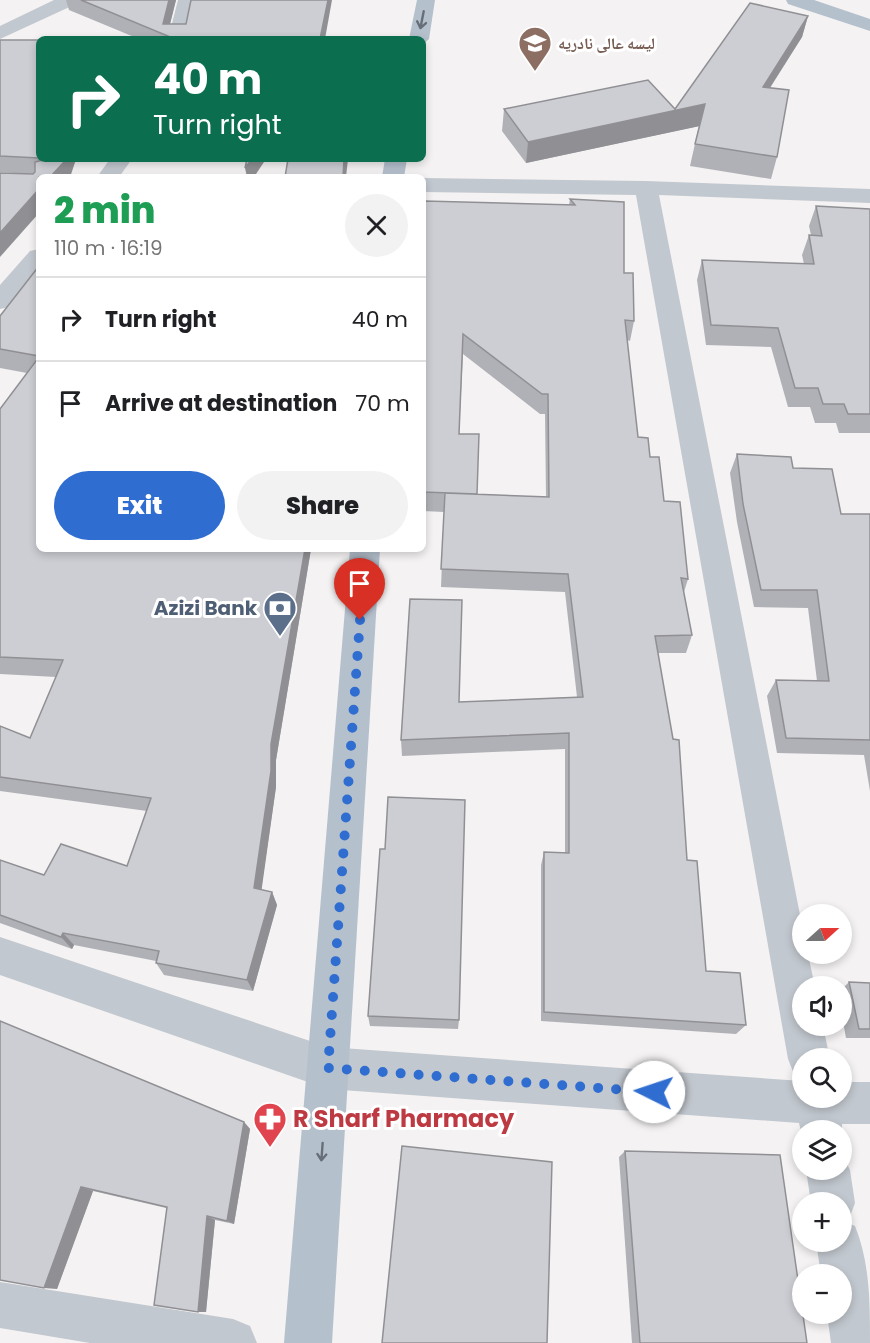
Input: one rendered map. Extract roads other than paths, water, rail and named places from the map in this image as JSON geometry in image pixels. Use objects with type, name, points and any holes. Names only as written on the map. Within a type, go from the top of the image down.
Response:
[{"type":"main road","points":[[420,36],[426,0]]},
{"type":"main road","points":[[795,0],[870,25]]},
{"type":"main road","points":[[308,1343],[365,552]]},
{"type":"street","points":[[0,33],[69,0]]},
{"type":"street","points":[[179,36],[187,0]]},
{"type":"street","points":[[426,185],[870,196]]},
{"type":"street","points":[[646,189],[794,976]]},
{"type":"street","points":[[0,301],[36,259]]},
{"type":"street","points":[[0,956],[328,1068],[818,1111],[870,1103]]},
{"type":"street","points":[[841,1252],[855,1343]]},
{"type":"street","points":[[0,1305],[233,1343]]},
{"type":"place","name":"لیسه عالی نادریه","points":[[535,72]]},
{"type":"place","name":"Azizi Bank","points":[[280,637]]},
{"type":"place","name":"R Sharf Pharmacy","points":[[270,1148]]}]
